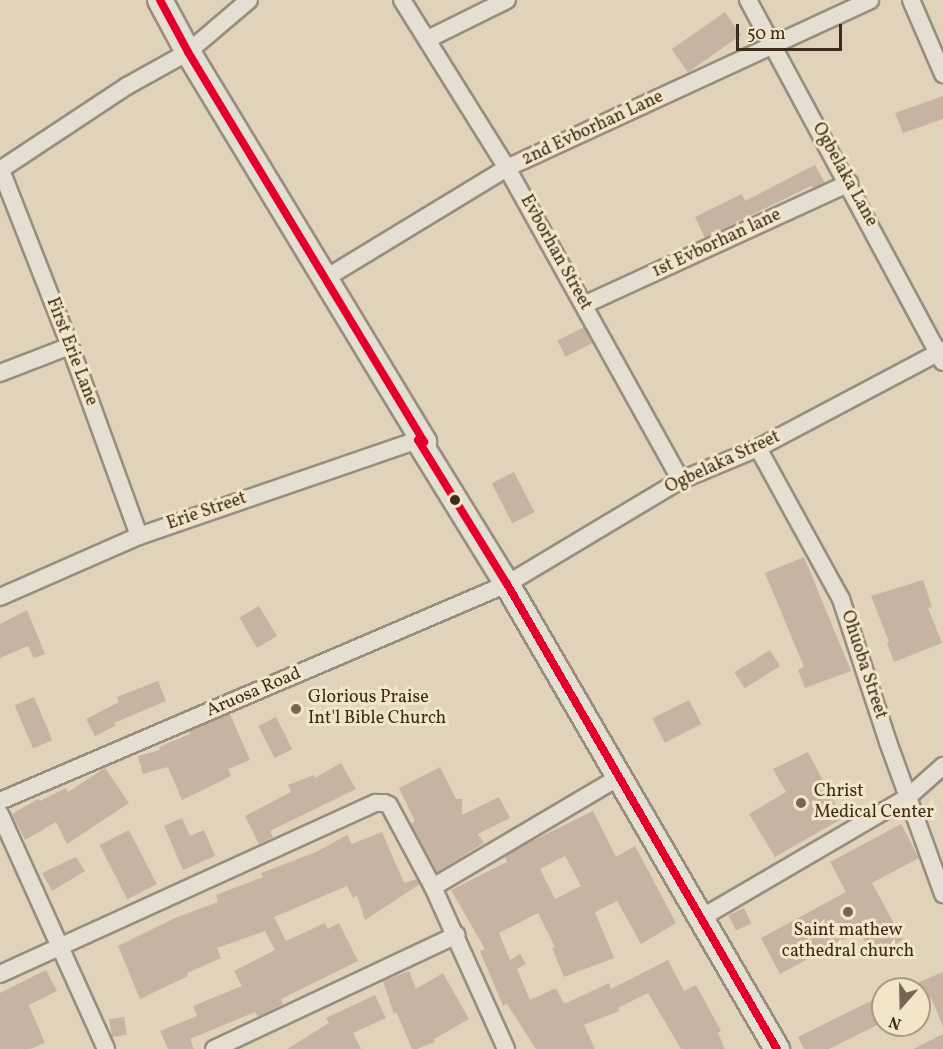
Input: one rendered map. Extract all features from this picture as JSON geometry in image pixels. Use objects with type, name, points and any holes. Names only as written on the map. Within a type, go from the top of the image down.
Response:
[{"type":"main road","points":[[160,0],[188,52],[424,442],[418,440]]},
{"type":"main road","points":[[418,440],[507,584],[777,1049]]},
{"type":"street","points":[[0,170],[127,86],[188,52],[249,0]]},
{"type":"street","name":"Evborhan Street","points":[[402,0],[507,168],[681,480]]},
{"type":"street","points":[[428,39],[507,0]]},
{"type":"street","name":"Ogbelaka Lane","points":[[748,0],[941,355]]},
{"type":"street","name":"2nd Evborhan Lane","points":[[326,278],[507,168],[870,0]]},
{"type":"street","points":[[911,0],[943,74]]},
{"type":"street","name":"First Erie Lane","points":[[0,170],[70,346],[139,536]]},
{"type":"street","name":"1st Evborhan lane","points":[[584,306],[849,183]]},
{"type":"street","points":[[0,373],[70,346]]},
{"type":"street","name":"Ogbelaka Street","points":[[507,584],[681,480],[758,448],[941,355]]},
{"type":"street","name":"Erie Street","points":[[0,597],[139,536],[418,440]]},
{"type":"street","name":"Ohuoba Street","points":[[758,448],[841,599],[943,894]]},
{"type":"street","name":"Aruosa Road","points":[[0,801],[507,584]]},
{"type":"street","points":[[701,918],[908,797],[943,766]]},
{"type":"street","points":[[433,887],[619,777]]},
{"type":"street","points":[[0,974],[376,803],[384,803],[389,805],[433,887],[506,1049]]},
{"type":"street","points":[[0,814],[106,1049]]},
{"type":"street","points":[[214,1049],[456,935]]},
{"type":"building","points":[[725,12],[741,35],[688,72],[672,49]]},
{"type":"building","points":[[943,96],[943,119],[903,133],[895,113]]},
{"type":"building","points":[[815,165],[825,183],[813,188],[811,186],[705,238],[695,217],[742,194],[745,201]]},
{"type":"building","points":[[584,327],[592,343],[565,357],[557,341]]},
{"type":"building","points":[[514,472],[534,512],[512,523],[492,483]]},
{"type":"building","points":[[804,557],[851,671],[805,688],[798,670],[804,667],[765,573]]},
{"type":"building","points":[[923,580],[932,607],[928,608],[942,643],[894,662],[887,643],[889,642],[871,596]]},
{"type":"building","points":[[259,606],[277,636],[257,648],[239,618]]},
{"type":"building","points":[[27,610],[45,654],[34,658],[28,646],[0,658],[0,624]]},
{"type":"building","points":[[770,650],[780,666],[744,688],[734,672]]},
{"type":"building","points":[[158,681],[166,701],[114,723],[115,726],[95,736],[86,719],[119,702],[117,697]]},
{"type":"building","points":[[34,697],[52,740],[33,748],[15,705]]},
{"type":"building","points":[[689,700],[701,724],[665,743],[652,719]]},
{"type":"building","points":[[230,714],[250,760],[228,769],[231,776],[182,800],[168,767],[143,774],[138,756],[160,750],[159,747],[190,734],[189,731]]},
{"type":"building","points":[[276,717],[292,749],[275,758],[258,726]]},
{"type":"building","name":"Christ Medical Center","points":[[808,752],[843,818],[775,857],[749,814],[786,792],[773,769]]},
{"type":"building","points":[[341,763],[356,789],[270,831],[273,837],[259,844],[245,816],[291,792],[288,785],[314,775],[315,778]]},
{"type":"building","points":[[440,767],[456,799],[462,799],[462,815],[499,797],[510,818],[478,834],[484,843],[437,872],[411,824],[415,821],[399,788]]},
{"type":"building","points":[[105,768],[129,803],[67,844],[56,822],[25,840],[12,814],[38,799],[40,801],[66,788],[68,792]]},
{"type":"building","points":[[593,811],[616,857],[635,846],[676,923],[641,944],[617,901],[595,912],[614,958],[564,977],[552,948],[555,947],[538,913],[499,933],[510,960],[520,954],[526,964],[517,969],[530,1000],[556,988],[564,1004],[609,983],[611,989],[668,960],[684,991],[696,985],[721,1031],[718,1033],[725,1049],[681,1049],[648,993],[618,1008],[619,1011],[584,1025],[595,1049],[536,1049],[507,1004],[503,1006],[480,951],[485,949],[451,890],[507,862],[505,857],[524,845]],"holes":[[[565,856],[581,886],[555,899],[540,869]]]},
{"type":"building","points":[[182,818],[190,836],[204,830],[215,856],[183,870],[164,826]]},
{"type":"building","name":"Saint mathew cathedral church","points":[[901,824],[919,858],[872,883],[903,940],[873,956],[859,931],[780,974],[761,938],[846,892],[830,862]]},
{"type":"building","points":[[129,830],[157,884],[127,899],[100,845]]},
{"type":"building","points":[[382,832],[404,883],[417,879],[420,884],[365,920],[357,896],[353,898],[347,886],[274,917],[286,941],[325,923],[328,929],[339,923],[358,961],[281,999],[283,1004],[258,1017],[255,1012],[190,1039],[194,1049],[168,1049],[160,1031],[197,1016],[193,1006],[242,986],[234,971],[275,950],[265,931],[217,948],[221,958],[187,973],[188,976],[140,999],[118,946],[175,918],[218,902],[216,895],[263,877],[261,873],[316,852],[347,835],[352,844]]},
{"type":"building","points":[[76,857],[85,871],[52,891],[42,873]]},
{"type":"building","points":[[744,908],[751,923],[736,931],[729,915]]},
{"type":"building","points":[[46,970],[57,991],[29,1005],[45,1043],[30,1049],[0,1049],[0,993]]},
{"type":"building","points":[[409,971],[416,989],[443,973],[469,1019],[434,1039],[435,1042],[417,1049],[412,1049],[397,1013],[394,1014],[383,981]]},
{"type":"building","points":[[943,972],[943,1026],[931,998],[931,977]]},
{"type":"building","points":[[375,995],[386,1018],[353,1033],[361,1049],[287,1049],[329,1023],[326,1018]]},
{"type":"building","points":[[871,1001],[871,1028],[829,1049],[804,1049],[798,1037]]},
{"type":"building","points":[[124,1017],[127,1035],[112,1037],[109,1019]]},
{"type":"building","points":[[943,1034],[943,1049],[913,1049]]},
{"type":"transit line","points":[[160,0],[188,52],[424,442],[418,440],[507,584],[777,1049]]},
{"type":"place","name":"Glorious Praise Int'l Bible Church","points":[[296,709]]},
{"type":"place","name":"Christ Medical Center","points":[[801,803]]},
{"type":"place","name":"Saint mathew cathedral church","points":[[848,912]]}]
